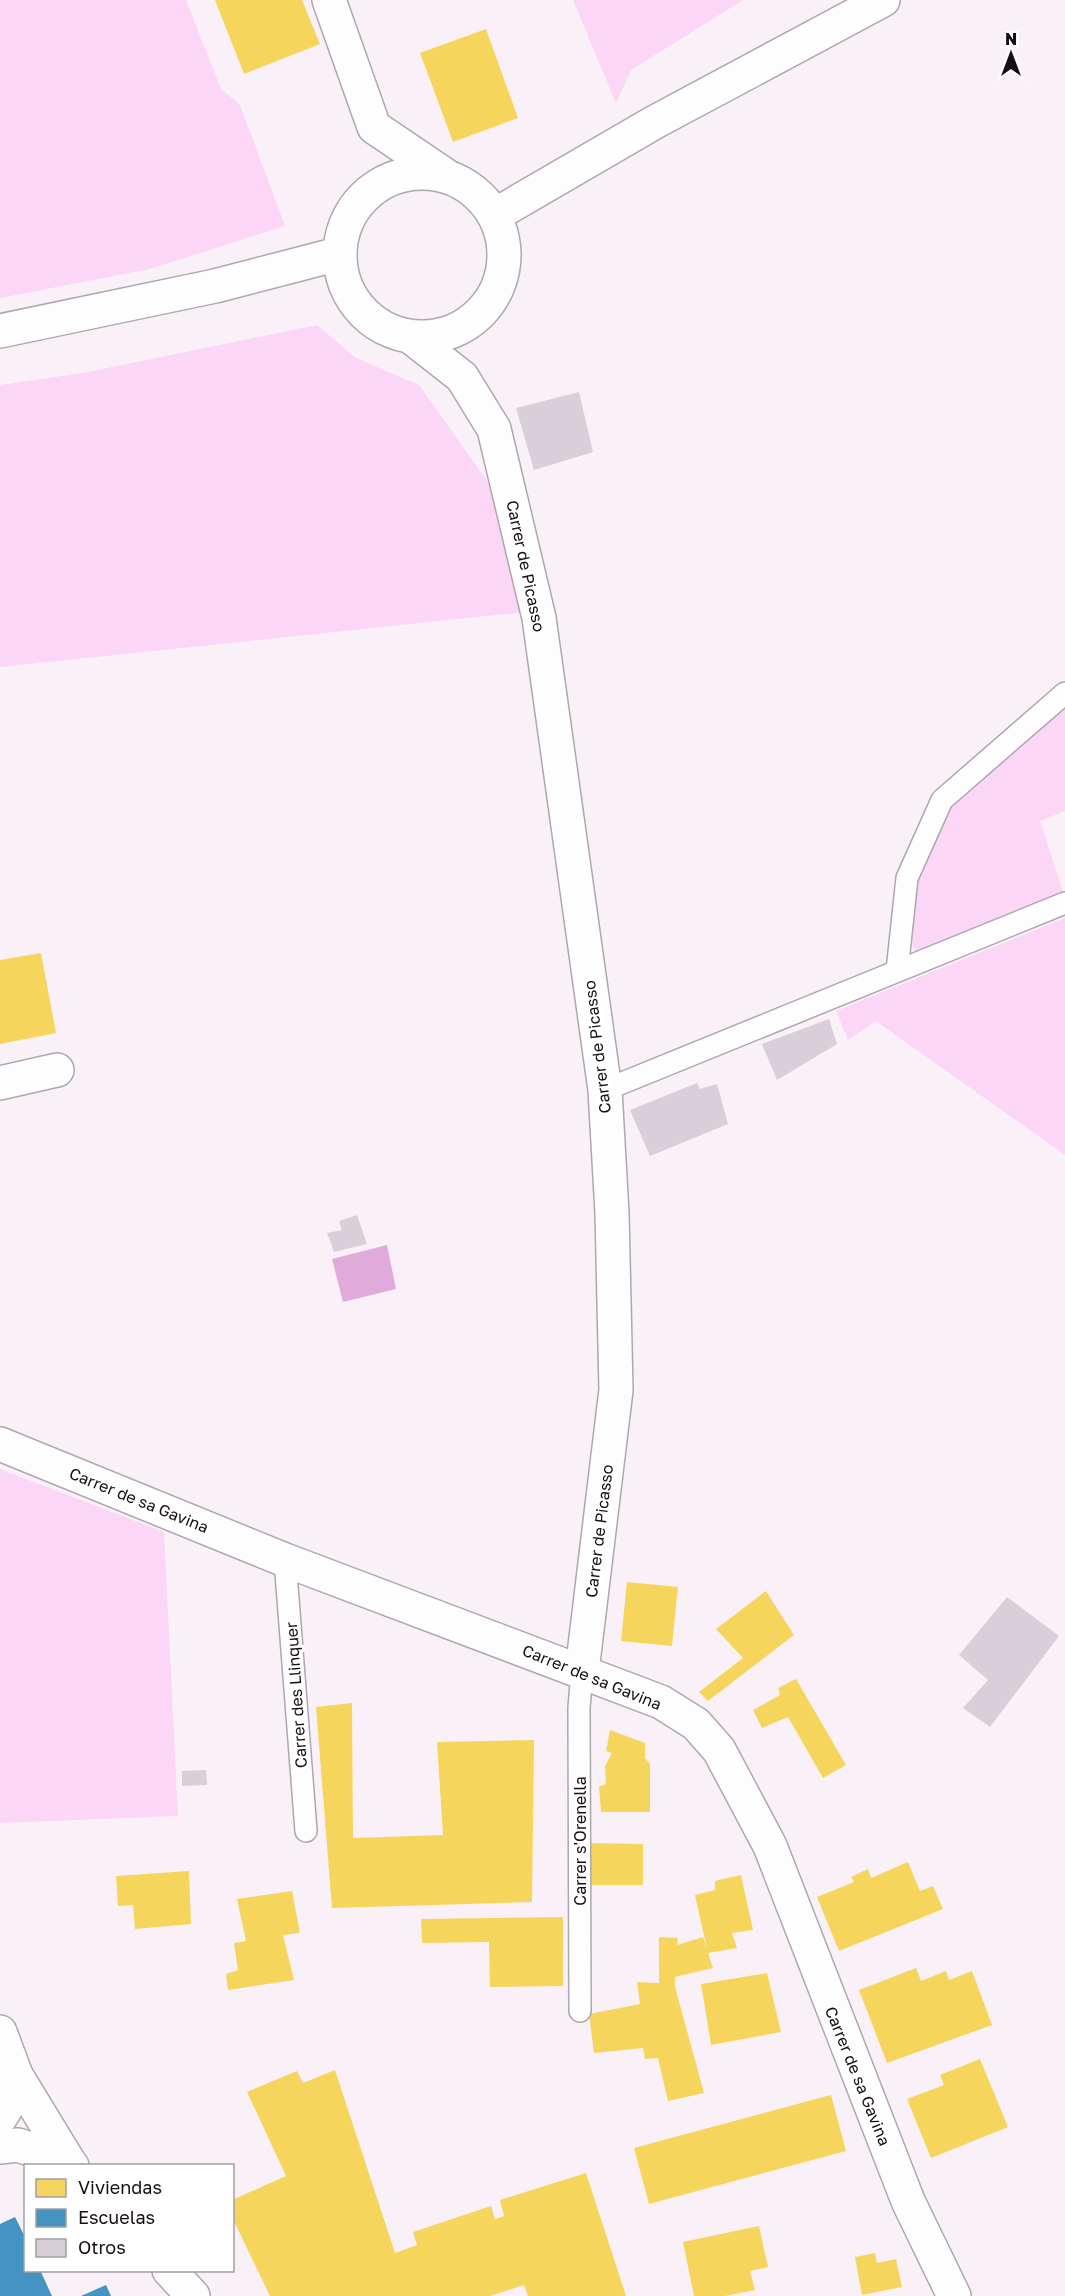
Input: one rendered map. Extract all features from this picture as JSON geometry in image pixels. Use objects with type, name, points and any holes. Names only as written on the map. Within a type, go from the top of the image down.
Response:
[{"type":"street","points":[[329,0],[374,127],[445,175],[467,185],[483,198],[495,215],[501,231],[504,264],[499,285],[489,303],[475,319],[457,330],[434,337],[411,337],[388,330],[368,318],[353,301],[343,280],[338,254],[343,229],[354,206],[372,188],[396,176],[420,172],[445,175]]},
{"type":"street","points":[[495,215],[655,122],[883,0]]},
{"type":"street","points":[[0,331],[215,286],[338,254]]},
{"type":"street","name":"Carrer de Picasso","points":[[411,337],[462,377],[494,429],[539,618],[604,1090],[612,1213],[616,1390],[582,1671]]},
{"type":"street","points":[[0,1083],[57,1070]]},
{"type":"street","name":"Carrer de sa Gavina","points":[[0,1444],[285,1560],[661,1702],[696,1724],[719,1750],[770,1846],[908,2201],[954,2296]]},
{"type":"street","points":[[0,2032],[16,2075],[71,2164]]},
{"type":"street","points":[[0,2118],[8,2105],[16,2075]]},
{"type":"street","points":[[0,2147],[18,2145],[71,2164]]},
{"type":"street","points":[[170,2272],[193,2296]]},
{"type":"lane","points":[[897,971],[907,878],[942,800],[1065,693]]},
{"type":"lane","points":[[604,1090],[1065,903]]},
{"type":"lane","name":"Carrer des Llinquer","points":[[285,1560],[306,1830]]},
{"type":"lane","name":"Carrer s'Orenella","points":[[580,2011],[579,1708],[582,1671]]},
{"type":"shaded area","points":[[0,0],[186,0],[221,89],[240,105],[285,226],[150,269],[0,298]]},
{"type":"shaded area","points":[[573,0],[743,0],[631,70],[616,103]]},
{"type":"shaded area","points":[[317,325],[356,358],[419,385],[492,488],[525,612],[0,667],[0,385],[83,373]]},
{"type":"shaded area","points":[[1065,708],[1065,811],[1040,821],[1064,895],[924,955],[914,950],[910,930],[920,863],[954,800]]},
{"type":"shaded area","points":[[1065,918],[1065,1155],[876,1021],[848,1040],[836,1011]]},
{"type":"shaded area","points":[[387,1245],[396,1289],[343,1302],[332,1259]]},
{"type":"shaded area","points":[[0,1469],[164,1532],[178,1816],[0,1823]]},
{"type":"building: Viviendas","points":[[215,0],[302,0],[320,44],[244,74]]},
{"type":"building: Viviendas","points":[[486,29],[518,118],[453,142],[420,53]]},
{"type":"building: Viviendas","points":[[41,953],[56,1033],[0,1044],[0,960]]},
{"type":"building: Viviendas","points":[[627,1582],[678,1587],[672,1646],[621,1641]]},
{"type":"building: Viviendas","points":[[766,1591],[794,1635],[708,1701],[699,1692],[743,1658],[716,1629]]},
{"type":"building: Viviendas","points":[[796,1679],[846,1765],[823,1778],[788,1717],[762,1728],[753,1710],[780,1695],[778,1688]]},
{"type":"building: Viviendas","points":[[352,1703],[353,1838],[443,1835],[437,1742],[534,1740],[532,1902],[332,1908],[316,1707]]},
{"type":"building: Viviendas","points":[[610,1730],[645,1743],[645,1758],[650,1764],[650,1812],[601,1812],[599,1787],[606,1784],[605,1766],[612,1753],[606,1751]]},
{"type":"building: Viviendas","points":[[587,1843],[643,1844],[643,1885],[587,1885]]},
{"type":"building: Viviendas","points":[[908,1862],[920,1891],[933,1886],[943,1909],[839,1951],[817,1897],[854,1882],[851,1877],[868,1869],[871,1878]]},
{"type":"building: Viviendas","points":[[189,1871],[191,1924],[135,1929],[133,1905],[118,1906],[116,1876]]},
{"type":"building: Viviendas","points":[[741,1875],[753,1930],[732,1933],[737,1948],[708,1953],[713,1968],[675,1977],[675,1987],[704,2093],[668,2101],[658,2058],[645,2059],[643,2048],[594,2053],[589,2014],[640,2004],[637,1982],[659,1983],[659,1937],[678,1938],[677,1945],[703,1937],[707,1949],[695,1895],[715,1890],[715,1881]]},
{"type":"building: Viviendas","points":[[292,1891],[300,1933],[283,1935],[294,1980],[228,1990],[226,1974],[238,1970],[234,1943],[246,1941],[237,1899]]},
{"type":"building: Viviendas","points":[[563,1917],[563,1986],[490,1987],[489,1942],[422,1943],[421,1919]]},
{"type":"building: Viviendas","points":[[916,1968],[921,1981],[946,1971],[949,1980],[972,1971],[992,2025],[887,2063],[859,1990]]},
{"type":"building: Viviendas","points":[[767,1973],[781,2032],[711,2045],[701,1984]]},
{"type":"building: Viviendas","points":[[980,2059],[1008,2127],[931,2158],[907,2099],[944,2085],[940,2075]]},
{"type":"building: Viviendas","points":[[335,2070],[395,2253],[417,2245],[413,2232],[491,2206],[495,2219],[504,2216],[500,2200],[586,2173],[626,2296],[528,2296],[524,2285],[490,2296],[270,2296],[234,2221],[234,2199],[286,2176],[247,2092],[297,2071],[303,2083]]},
{"type":"building: Viviendas","points":[[831,2095],[846,2151],[649,2204],[634,2148]]},
{"type":"building: Viviendas","points":[[759,2226],[768,2267],[750,2271],[755,2290],[725,2296],[694,2296],[683,2242]]},
{"type":"building: Viviendas","points":[[875,2253],[877,2263],[896,2259],[902,2287],[862,2295],[855,2257]]},
{"type":"building: Escuelas","points":[[15,2217],[24,2235],[24,2272],[41,2272],[52,2296],[0,2296],[0,2224]]},
{"type":"building: Escuelas","points":[[106,2285],[111,2296],[81,2296]]},
{"type":"building: Otros","points":[[579,392],[593,452],[534,470],[516,408]]},
{"type":"building: Otros","points":[[829,1019],[837,1044],[777,1080],[762,1044]]},
{"type":"building: Otros","points":[[697,1083],[700,1089],[717,1084],[728,1124],[650,1156],[630,1110]]},
{"type":"building: Otros","points":[[357,1215],[367,1244],[334,1252],[327,1233],[342,1230],[339,1221]]},
{"type":"building: Otros","points":[[1007,1597],[1059,1636],[990,1727],[963,1708],[988,1680],[959,1655]]},
{"type":"building: Otros","points":[[206,1770],[207,1785],[182,1786],[182,1771]]}]
